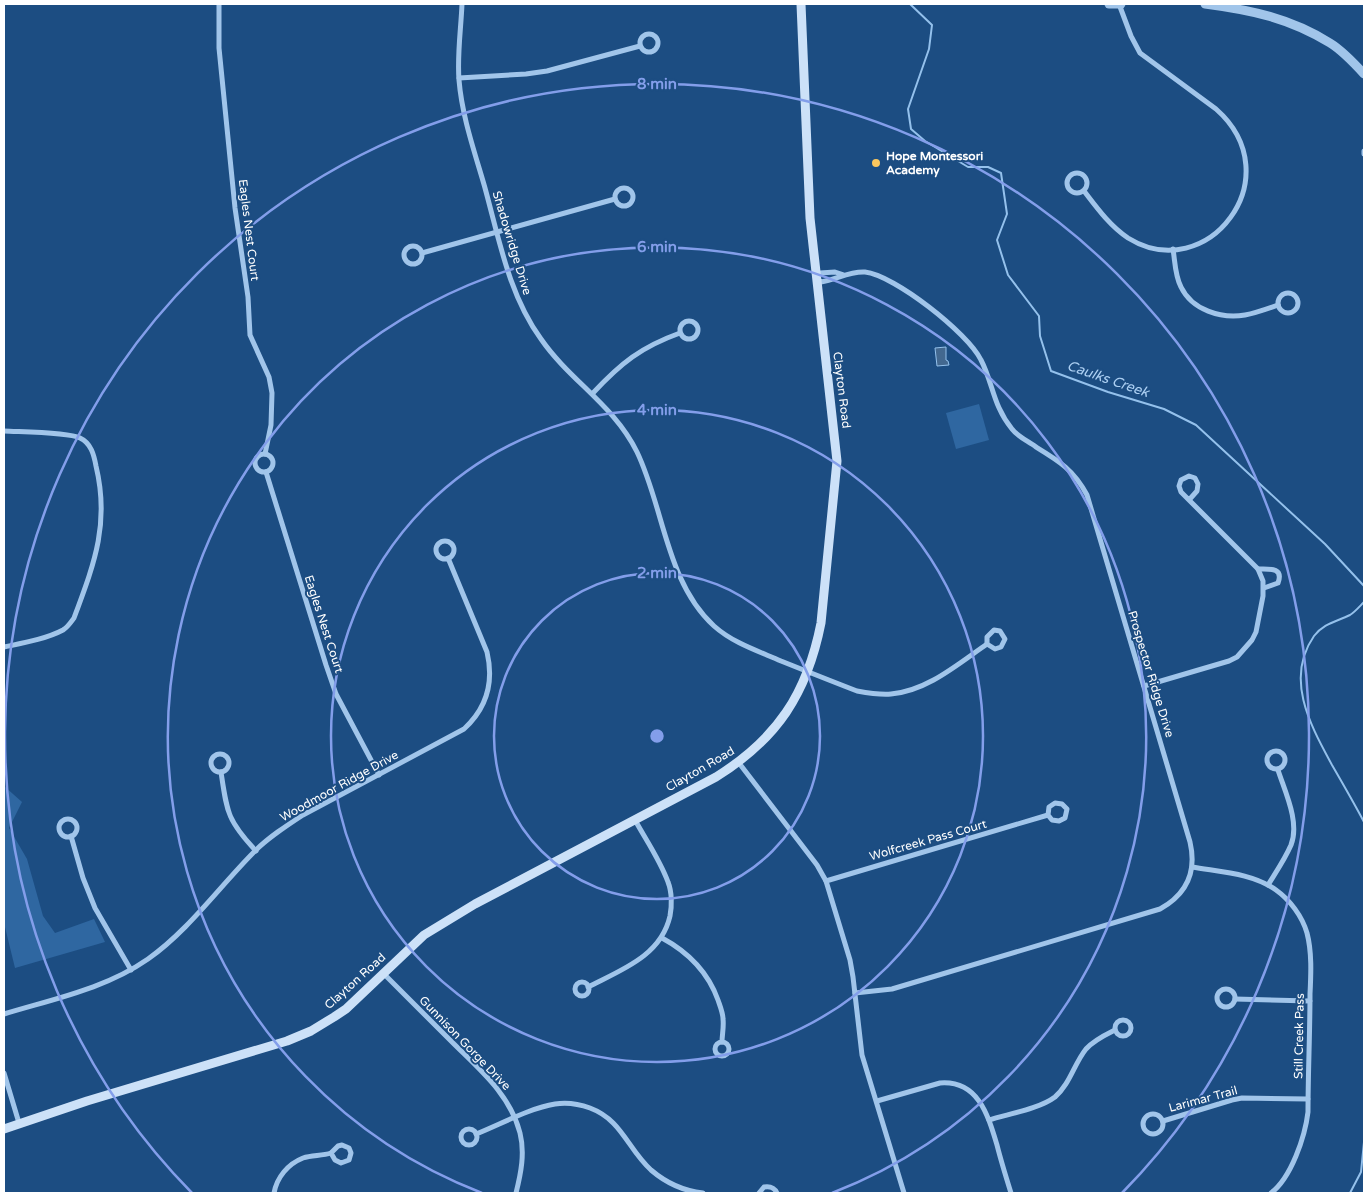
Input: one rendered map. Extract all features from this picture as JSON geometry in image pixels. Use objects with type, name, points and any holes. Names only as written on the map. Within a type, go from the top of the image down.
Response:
[{"type":"main road","name":"Clayton Road","points":[[4,1129],[294,1038],[334,1017],[384,974],[424,935],[438,925],[739,763],[757,747],[788,711],[807,671],[821,623],[837,460],[810,218],[801,4]]},
{"type":"street","name":"Eagles Nest Court","points":[[219,4],[219,48],[237,226],[248,297],[250,335],[269,377],[272,393],[271,425],[265,454]]},
{"type":"street","name":"Shadowridge Drive","points":[[462,4],[459,78],[462,106],[515,290],[530,323],[554,357],[593,393],[620,424],[638,454],[648,477],[676,568],[686,591],[698,608],[714,626],[734,640],[856,691],[892,694],[912,689],[945,673],[987,644]]},
{"type":"street","points":[[1084,191],[1107,220],[1128,238],[1158,249],[1173,249],[1197,244],[1208,238],[1226,223],[1241,201],[1245,188],[1245,160],[1242,145],[1225,117],[1140,53],[1131,36],[1120,4],[1109,4]]},
{"type":"street","points":[[1205,4],[1258,12],[1285,21],[1330,44],[1364,74]]},
{"type":"street","points":[[459,78],[547,71],[640,46]]},
{"type":"street","points":[[1077,173],[1084,176],[1087,183],[1084,191],[1076,194],[1069,190],[1066,183],[1069,177],[1077,173]]},
{"type":"street","points":[[422,253],[615,199]]},
{"type":"street","points":[[1173,249],[1180,286],[1189,298],[1205,310],[1225,316],[1243,316],[1278,305]]},
{"type":"street","name":"Prospector Ridge Drive","points":[[816,278],[821,282],[834,280],[844,275],[865,272],[891,281],[942,318],[970,343],[981,360],[996,402],[1013,431],[1066,466],[1082,485],[1087,495],[1192,850],[1192,867],[1182,891],[1176,898],[1160,908],[892,989],[855,993]]},
{"type":"street","points":[[593,393],[633,354],[680,333]]},
{"type":"street","points":[[4,431],[63,435],[79,438],[92,450],[101,492],[102,522],[93,566],[74,618],[64,630],[4,647]]},
{"type":"street","name":"Eagles Nest Court","points":[[265,454],[272,459],[273,464],[271,469],[261,472],[255,465],[257,457],[265,454]]},
{"type":"street","name":"Eagles Nest Court","points":[[266,472],[336,694],[379,775]]},
{"type":"street","points":[[1144,686],[1229,661],[1243,652],[1256,632],[1264,588],[1258,569],[1181,492],[1179,486],[1183,478],[1189,476],[1195,478],[1198,484],[1197,491],[1190,500]]},
{"type":"street","name":"Woodmoor Ridge Drive","points":[[4,1014],[92,988],[131,970],[166,945],[256,850],[278,831],[303,815],[464,729],[480,711],[487,696],[490,676],[487,652],[448,558]]},
{"type":"street","points":[[1258,569],[1272,568],[1280,576],[1278,583],[1264,588]]},
{"type":"street","points":[[739,763],[817,865],[826,881],[850,960],[862,1055],[904,1193]]},
{"type":"street","points":[[1268,885],[1289,850],[1293,835],[1292,818],[1278,770]]},
{"type":"street","points":[[221,772],[224,797],[229,816],[238,832],[256,850]]},
{"type":"street","name":"Wolfcreek Pass Court","points":[[826,881],[1048,815]]},
{"type":"street","points":[[588,987],[644,956],[662,938],[668,923],[671,910],[669,883],[635,820]]},
{"type":"street","points":[[71,836],[83,878],[96,908],[131,970]]},
{"type":"street","name":"Still Creek Pass","points":[[1192,867],[1249,877],[1268,885],[1291,904],[1306,930],[1310,950],[1308,1112],[1304,1134],[1288,1172],[1279,1186],[1271,1193]]},
{"type":"street","points":[[662,938],[676,945],[690,956],[714,990],[723,1018],[722,1042]]},
{"type":"street","name":"Gunnison Gorge Drive","points":[[384,974],[490,1080],[507,1101],[520,1134],[523,1161],[516,1193]]},
{"type":"street","points":[[1235,998],[1310,1000]]},
{"type":"street","points":[[989,1120],[1042,1104],[1053,1098],[1063,1089],[1085,1050],[1101,1037],[1115,1030]]},
{"type":"street","points":[[4,1073],[19,1123]]},
{"type":"street","points":[[876,1101],[940,1083],[948,1083],[963,1088],[977,1097],[989,1120],[1011,1193]]},
{"type":"street","name":"Larimar Trail","points":[[1163,1121],[1242,1098],[1308,1099]]},
{"type":"street","points":[[476,1134],[546,1106],[573,1104],[593,1109],[614,1122],[640,1158],[656,1174],[682,1188],[703,1193]]},
{"type":"street","points":[[274,1193],[275,1186],[290,1166],[303,1158],[331,1153]]},
{"type":"street","points":[[759,1193],[764,1187],[769,1186],[777,1193]]},
{"type":"shaded area","points":[[946,347],[946,360],[949,365],[937,366],[935,348]]},
{"type":"shaded area","points":[[979,404],[989,440],[956,449],[946,413]]},
{"type":"shaded area","points":[[4,786],[22,802],[9,828],[27,859],[43,916],[55,933],[94,919],[105,942],[15,968],[4,923]]},
{"type":"waterway","name":"Caulks Creek","points":[[910,4],[932,25],[929,49],[908,109],[911,129],[925,141],[968,167],[988,167],[1001,173],[1007,214],[997,240],[1008,275],[1039,316],[1040,336],[1051,371],[1108,392],[1164,409],[1196,425],[1325,544],[1364,586]]},
{"type":"waterway","name":"Caulks Creek","points":[[1364,602],[1352,614],[1326,625],[1314,636],[1305,652],[1301,669],[1301,685],[1309,718],[1332,765],[1364,822]]},
{"type":"waterway","points":[[1364,1031],[1364,1045]]},
{"type":"waterway","points":[[1350,1193],[1361,1172],[1364,1142]]},
{"type":"place","name":"Hope Montessori Academy","points":[[876,163]]}]
